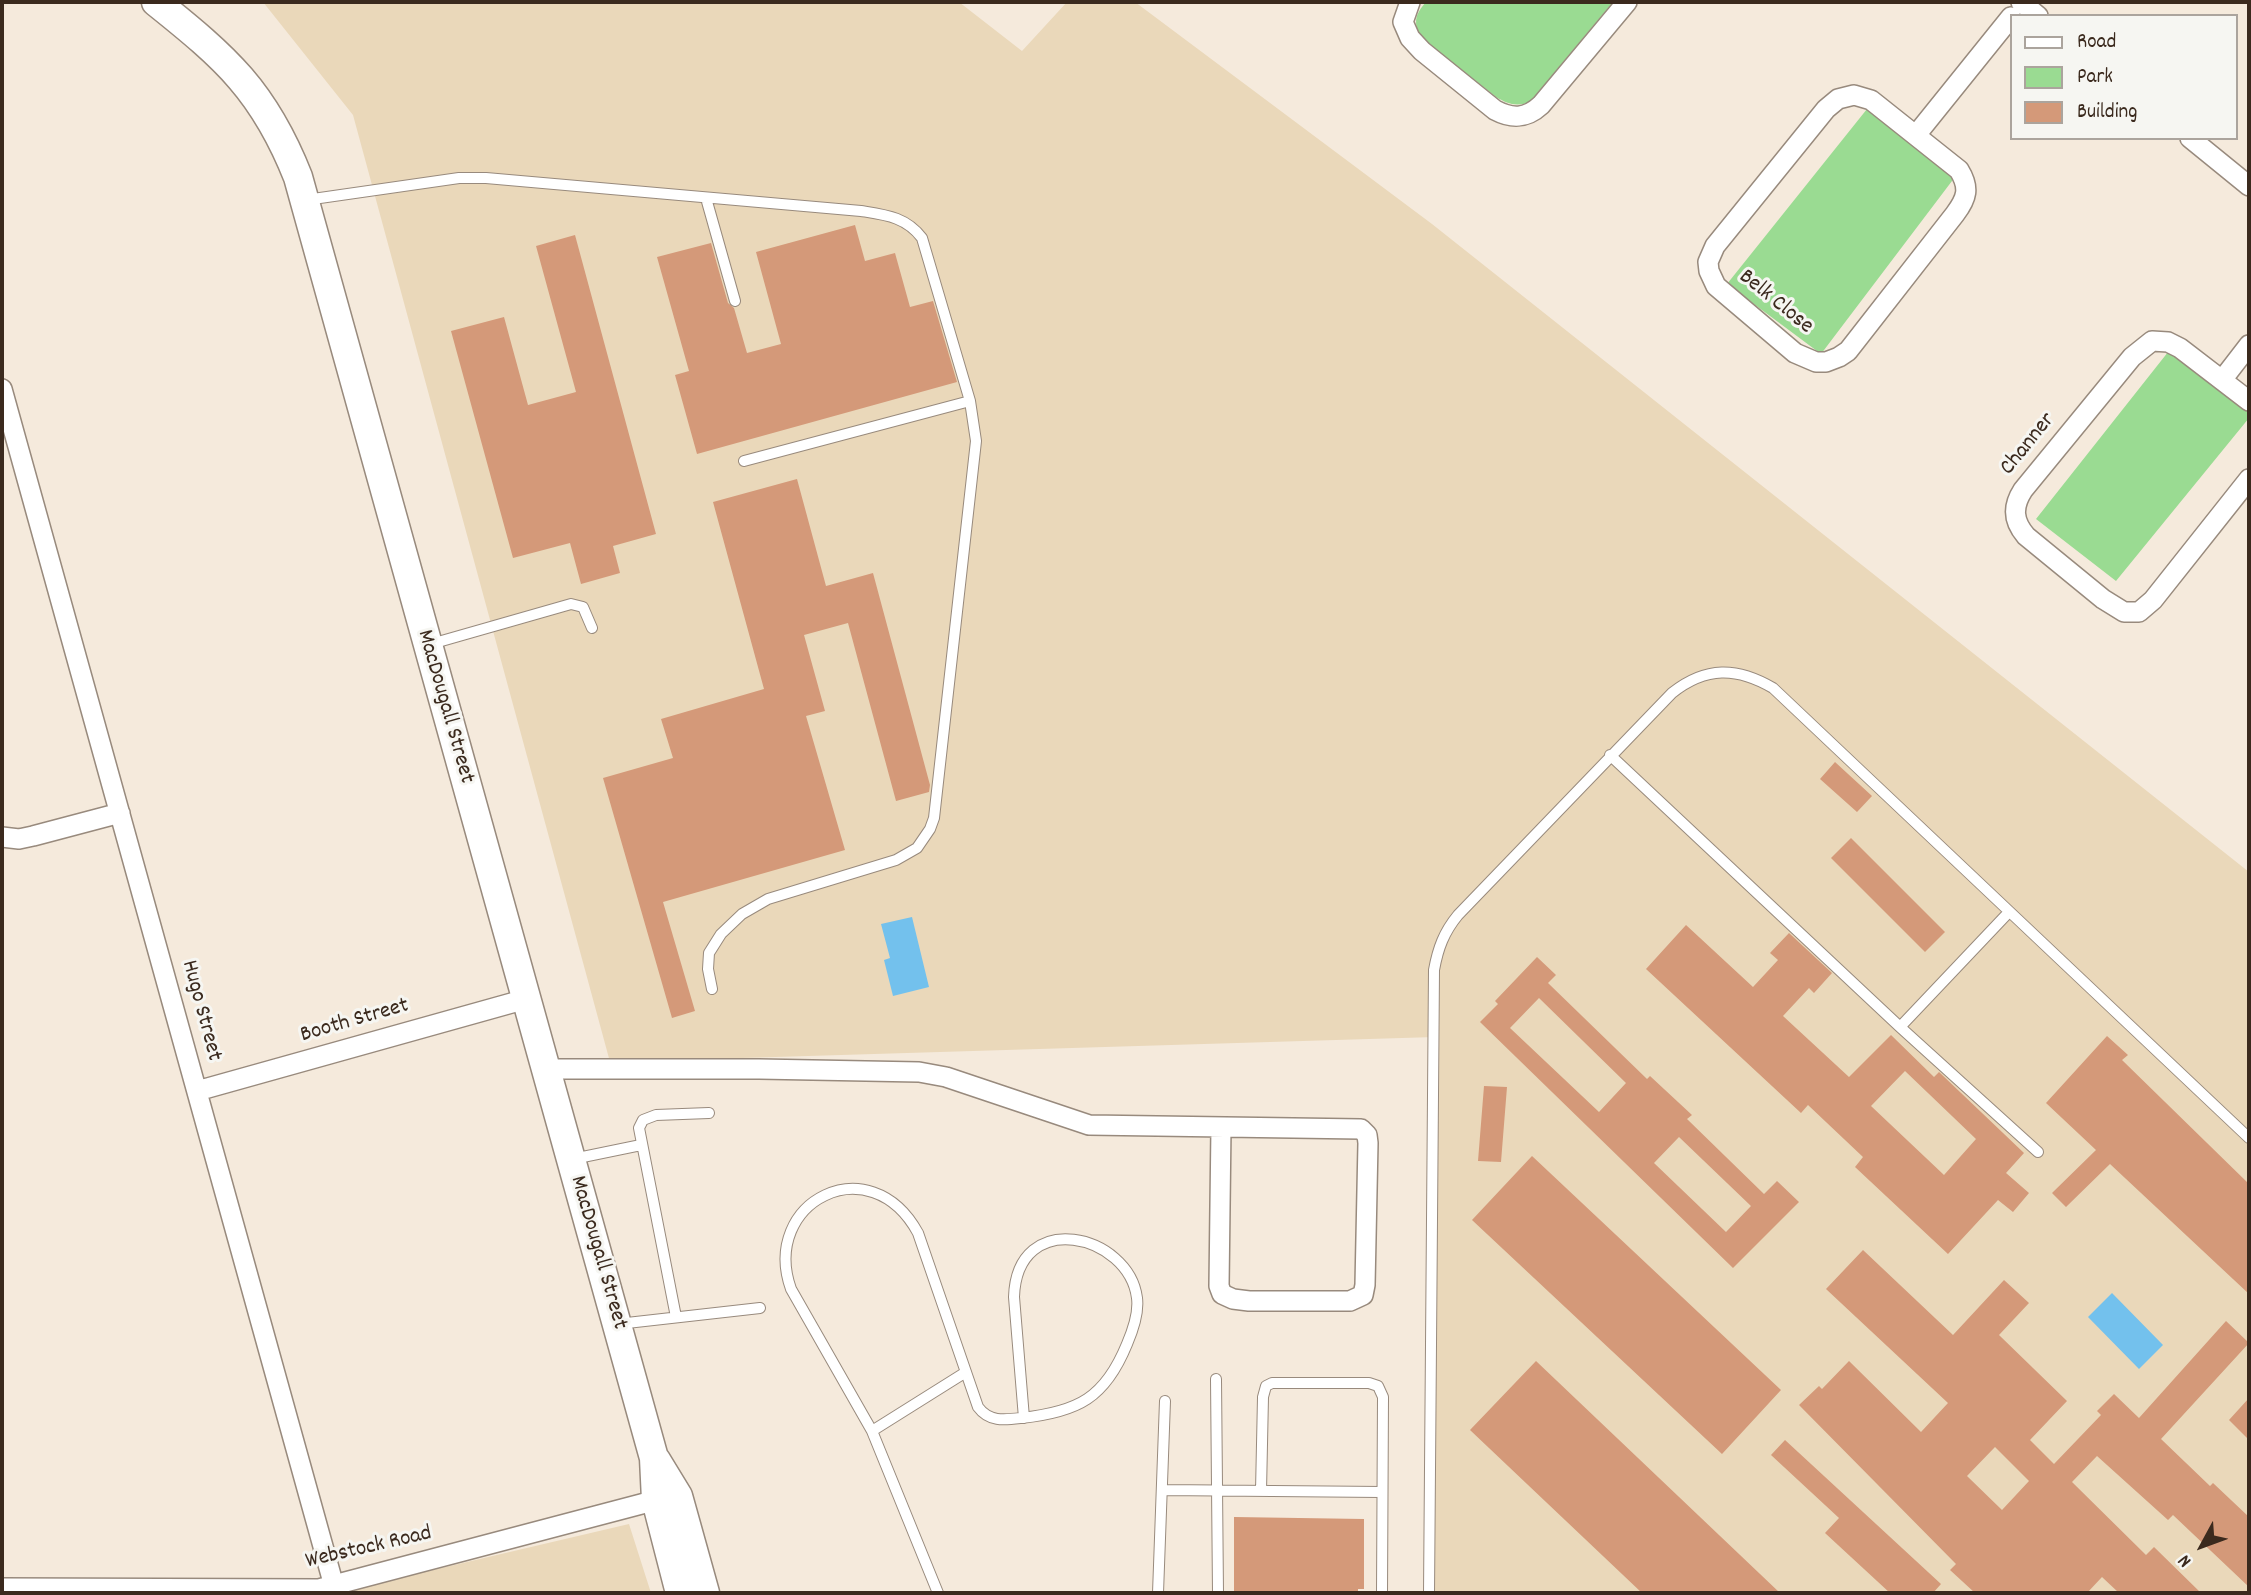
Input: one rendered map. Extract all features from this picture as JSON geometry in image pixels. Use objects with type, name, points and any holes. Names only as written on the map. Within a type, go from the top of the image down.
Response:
[{"type":"street","name":"MacDougall Street","points":[[156,2],[219,54],[252,90],[285,144],[305,200],[654,1458],[705,1593]]},
{"type":"street","points":[[1410,2],[1403,22],[1415,44],[1495,110],[1505,115],[1520,117],[1533,112],[1541,105],[1627,2]]},
{"type":"street","points":[[1916,135],[2010,24]]},
{"type":"street","name":"Belk Close","points":[[1847,96],[1863,97],[1871,100],[1916,135],[1959,170],[1966,186],[1966,196],[1955,214],[1848,351],[1826,362],[1816,362],[1796,353],[1716,286],[1708,262],[1715,246],[1831,104],[1847,96]]},
{"type":"street","points":[[2192,140],[2249,186]]},
{"type":"street","name":"Channer","points":[[2249,401],[2168,342],[2152,341],[2145,344],[2023,490],[2015,505],[2016,521],[2026,536],[2103,599],[2124,612],[2139,612],[2153,600],[2249,479]]},
{"type":"street","points":[[2222,380],[2249,345]]},
{"type":"street","name":"Hugo Street","points":[[2,389],[10,451],[120,813],[334,1586]]},
{"type":"street","points":[[2,837],[19,839],[120,813]]},
{"type":"street","name":"Booth Street","points":[[197,1091],[526,999]]},
{"type":"street","points":[[546,1069],[759,1069],[919,1073],[946,1077],[1089,1125],[1357,1128],[1365,1132],[1367,1155],[1363,1295],[1350,1301],[1249,1301],[1222,1294],[1219,1286],[1221,1127]]},
{"type":"street","name":"MacDougall Street","points":[[667,1498],[680,1593]]},
{"type":"street","name":"Webstock Road","points":[[2,1588],[307,1590],[334,1586],[667,1498]]},
{"type":"lane","points":[[305,200],[471,178],[861,211],[899,218],[922,238],[970,401],[976,441],[937,807],[930,829],[916,848],[896,860],[768,899],[742,914],[721,934],[709,953],[707,960],[712,989]]},
{"type":"lane","points":[[706,198],[735,301]]},
{"type":"lane","points":[[744,461],[970,401]]},
{"type":"lane","points":[[427,645],[571,604],[580,605],[586,610],[592,628]]},
{"type":"lane","points":[[1429,1593],[1432,1081],[1434,970],[1437,956],[1445,933],[1458,915],[1672,693],[1697,676],[1732,672],[1755,678],[1773,688],[2249,1138]]},
{"type":"lane","points":[[1610,755],[1900,1027],[2038,1152]]},
{"type":"lane","points":[[1900,1027],[2009,912]]},
{"type":"lane","points":[[676,1317],[639,1128],[645,1118],[656,1115],[709,1113]]},
{"type":"lane","points":[[571,1160],[641,1145]]},
{"type":"lane","points":[[938,1593],[872,1430],[791,1289],[784,1264],[785,1250],[792,1228],[803,1213],[824,1197],[848,1188],[871,1191],[894,1202],[912,1223],[933,1271],[973,1396],[982,1412],[999,1420],[1024,1418],[1068,1409],[1090,1398],[1109,1381],[1131,1333],[1137,1299],[1129,1275],[1112,1256],[1088,1244],[1063,1239],[1043,1243],[1030,1252],[1019,1272],[1014,1297],[1024,1418]]},
{"type":"lane","points":[[617,1324],[760,1308]]},
{"type":"lane","points":[[872,1430],[966,1372]]},
{"type":"lane","points":[[1216,1379],[1218,1593]]},
{"type":"lane","points":[[1261,1490],[1263,1397],[1266,1386],[1272,1383],[1369,1383],[1378,1387],[1383,1397],[1382,1593]]},
{"type":"lane","points":[[1158,1593],[1165,1401]]},
{"type":"lane","points":[[1162,1490],[1382,1492]]},
{"type":"shaded area","points":[[263,2],[959,2],[1022,51],[1067,2],[1135,2],[1432,224],[2249,872],[2249,1593],[1426,1593],[1435,1037],[610,1062],[353,115]]},
{"type":"shaded area","points":[[629,1524],[651,1593],[335,1593]]},
{"type":"green space","points":[[1426,2],[1613,2],[1530,102],[1516,104],[1496,97],[1419,36],[1417,18]]},
{"type":"green space","points":[[1867,109],[1955,177],[1821,354],[1727,284]]},
{"type":"green space","points":[[2172,347],[2249,407],[2249,418],[2116,581],[2036,519]]},
{"type":"water","points":[[912,917],[929,987],[893,996],[884,960],[890,958],[881,924]]},
{"type":"water","points":[[2112,1293],[2163,1345],[2139,1369],[2088,1317]]},
{"type":"building","points":[[855,225],[865,261],[895,253],[910,307],[933,301],[957,382],[697,454],[675,375],[689,371],[657,257],[711,243],[728,303],[734,308],[747,353],[781,344],[756,252]]},
{"type":"building","points":[[575,235],[656,534],[613,546],[620,573],[581,584],[570,543],[513,558],[451,331],[504,317],[528,405],[576,392],[536,246]]},
{"type":"building","points":[[797,479],[826,586],[873,573],[930,785],[929,792],[896,801],[848,623],[804,635],[825,711],[806,716],[845,850],[663,902],[695,1011],[672,1018],[603,778],[673,758],[661,719],[764,689],[713,502]]},
{"type":"building","points":[[1835,762],[1872,796],[1857,812],[1820,779]]},
{"type":"building","points":[[1851,838],[1945,932],[1925,952],[1831,858]]},
{"type":"building","points":[[1686,925],[1753,987],[1778,960],[1770,953],[1789,933],[1832,973],[1814,993],[1809,988],[1783,1016],[1849,1077],[1891,1035],[1934,1077],[1939,1072],[2024,1153],[2006,1173],[2029,1193],[2013,1212],[1998,1200],[1948,1254],[1855,1167],[1863,1157],[1808,1105],[1801,1113],[1646,969]],"holes":[[[1905,1071],[1976,1139],[1944,1175],[1871,1106]]]},
{"type":"building","points":[[1537,957],[1556,975],[1548,983],[1647,1079],[1650,1076],[1692,1115],[1687,1119],[1764,1194],[1777,1181],[1799,1202],[1733,1268],[1480,1022],[1498,1004],[1495,1001]],"holes":[[[1539,998],[1626,1083],[1599,1112],[1510,1028]],[[1679,1137],[1751,1206],[1726,1232],[1654,1163]]]},
{"type":"building","points":[[2107,1036],[2128,1055],[2122,1060],[2249,1184],[2249,1294],[2110,1164],[2066,1207],[2052,1193],[2096,1150],[2046,1103]]},
{"type":"building","points":[[1484,1086],[1507,1087],[1501,1162],[1478,1161]]},
{"type":"building","points":[[1532,1156],[1781,1390],[1722,1454],[1472,1220]]},
{"type":"building","points":[[1863,1250],[1953,1335],[2004,1280],[2029,1303],[1999,1335],[2067,1401],[2030,1440],[2054,1464],[2101,1415],[2097,1411],[2114,1394],[2139,1418],[2226,1321],[2249,1343],[2161,1439],[2210,1486],[2213,1483],[2249,1517],[2249,1587],[2173,1515],[2168,1520],[2097,1456],[2072,1482],[2146,1555],[2154,1547],[2201,1593],[2119,1593],[2102,1577],[2087,1593],[1975,1593],[1950,1570],[1956,1564],[1799,1405],[1819,1386],[1822,1389],[1849,1361],[1921,1432],[1948,1403],[1826,1289]],"holes":[[[1995,1447],[2029,1481],[2002,1510],[1967,1476]]]},
{"type":"building","points":[[1536,1361],[1780,1593],[1642,1593],[1470,1430]]},
{"type":"building","points":[[2249,1398],[2249,1440],[2229,1420]]},
{"type":"building","points":[[1785,1440],[1941,1584],[1933,1593],[1890,1593],[1825,1533],[1839,1518],[1771,1455]]},
{"type":"building","points":[[1234,1517],[1364,1519],[1364,1589],[1358,1589],[1358,1593],[1234,1593]]}]
